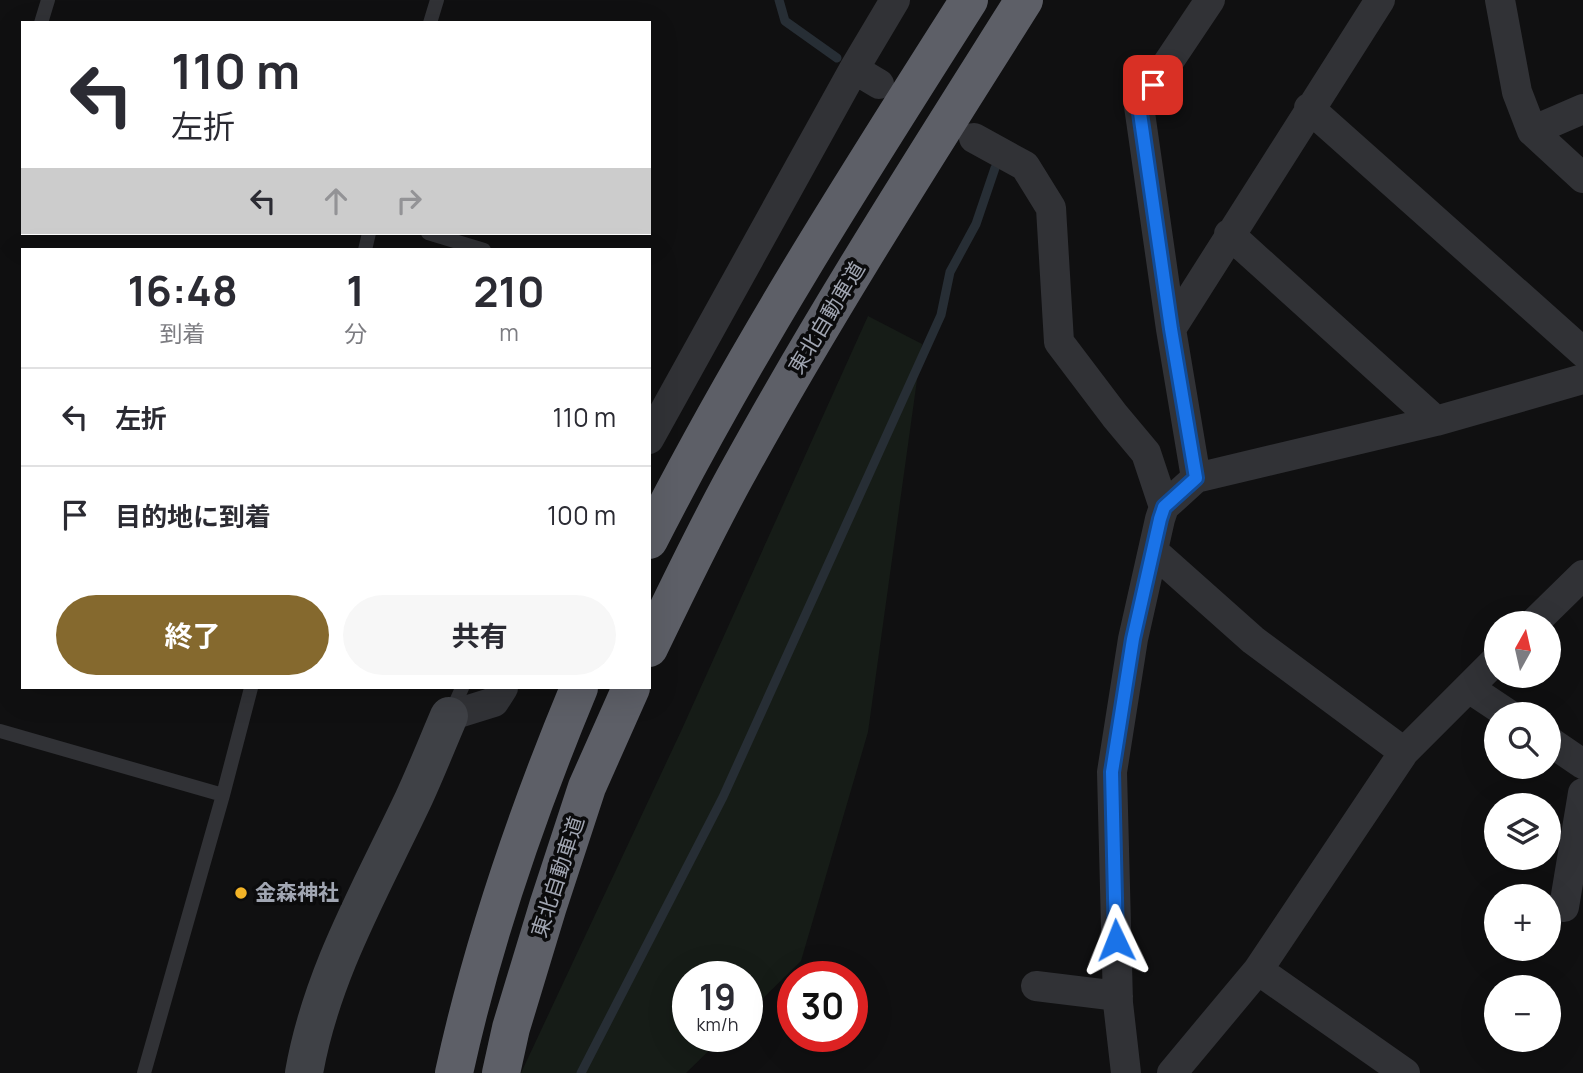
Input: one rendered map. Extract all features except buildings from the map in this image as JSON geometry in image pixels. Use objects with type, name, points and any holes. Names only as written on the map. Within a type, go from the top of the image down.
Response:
[{"type":"highway","points":[[651,536],[696,448],[767,326],[870,155],[969,0]]},
{"type":"highway","name":"東北自動車道","points":[[651,644],[739,469],[805,353],[912,176],[1024,0]]},
{"type":"highway","points":[[454,1073],[465,1023],[501,897],[541,779],[579,689]]},
{"type":"highway","name":"東北自動車道","points":[[501,1073],[511,1028],[587,787],[631,689]]},
{"type":"street","points":[[651,435],[895,0]]},
{"type":"street","points":[[1196,478],[1171,329],[1139,106],[1210,0]]},
{"type":"street","points":[[1171,329],[1380,0]]},
{"type":"street","points":[[1500,0],[1517,92],[1532,131],[1583,178]]},
{"type":"street","points":[[854,69],[879,84]]},
{"type":"street","points":[[1309,108],[1583,352]]},
{"type":"street","points":[[1532,131],[1583,109]]},
{"type":"street","points":[[974,138],[1025,166],[1051,208],[1059,342],[1146,453],[1164,507],[1133,639],[1112,772],[1118,996],[1126,1073]]},
{"type":"street","points":[[1230,234],[1436,421]]},
{"type":"street","points":[[1164,507],[1196,478],[1436,421],[1583,379]]},
{"type":"street","points":[[1153,551],[1253,640],[1404,752]]},
{"type":"street","points":[[1546,611],[1583,575]]},
{"type":"street","points":[[1172,1073],[1258,970],[1404,752],[1484,672]]},
{"type":"street","points":[[1469,688],[1490,702]]},
{"type":"street","points":[[304,1073],[310,1040],[324,996],[362,901],[414,799],[456,702],[494,702],[502,689]]},
{"type":"street","points":[[1561,749],[1583,764]]},
{"type":"street","points":[[1564,907],[1583,793]]},
{"type":"street","points":[[1258,970],[1405,1073]]},
{"type":"street","points":[[1036,986],[1118,996]]},
{"type":"lane","points":[[42,21],[48,0]]},
{"type":"lane","points":[[431,21],[437,0]]},
{"type":"lane","points":[[435,235],[477,248]]},
{"type":"lane","points":[[144,1073],[251,689]]},
{"type":"lane","points":[[0,732],[223,795]]},
{"type":"shaded area","points":[[868,316],[922,344],[868,732],[801,961],[777,961],[777,985],[763,998],[763,961],[672,961],[672,1052],[708,1052],[686,1073],[521,1073],[682,729]]},
{"type":"waterway","points":[[779,0],[785,21],[837,58]]},
{"type":"waterway","points":[[581,1073],[723,797],[941,315],[950,272],[976,224],[995,168]]},
{"type":"place","name":"金森神社","points":[[241,893]]},
{"type":"route","points":[[1116,940],[1112,772],[1133,639],[1164,507],[1196,478],[1171,329],[1139,106],[1153,85]]}]
